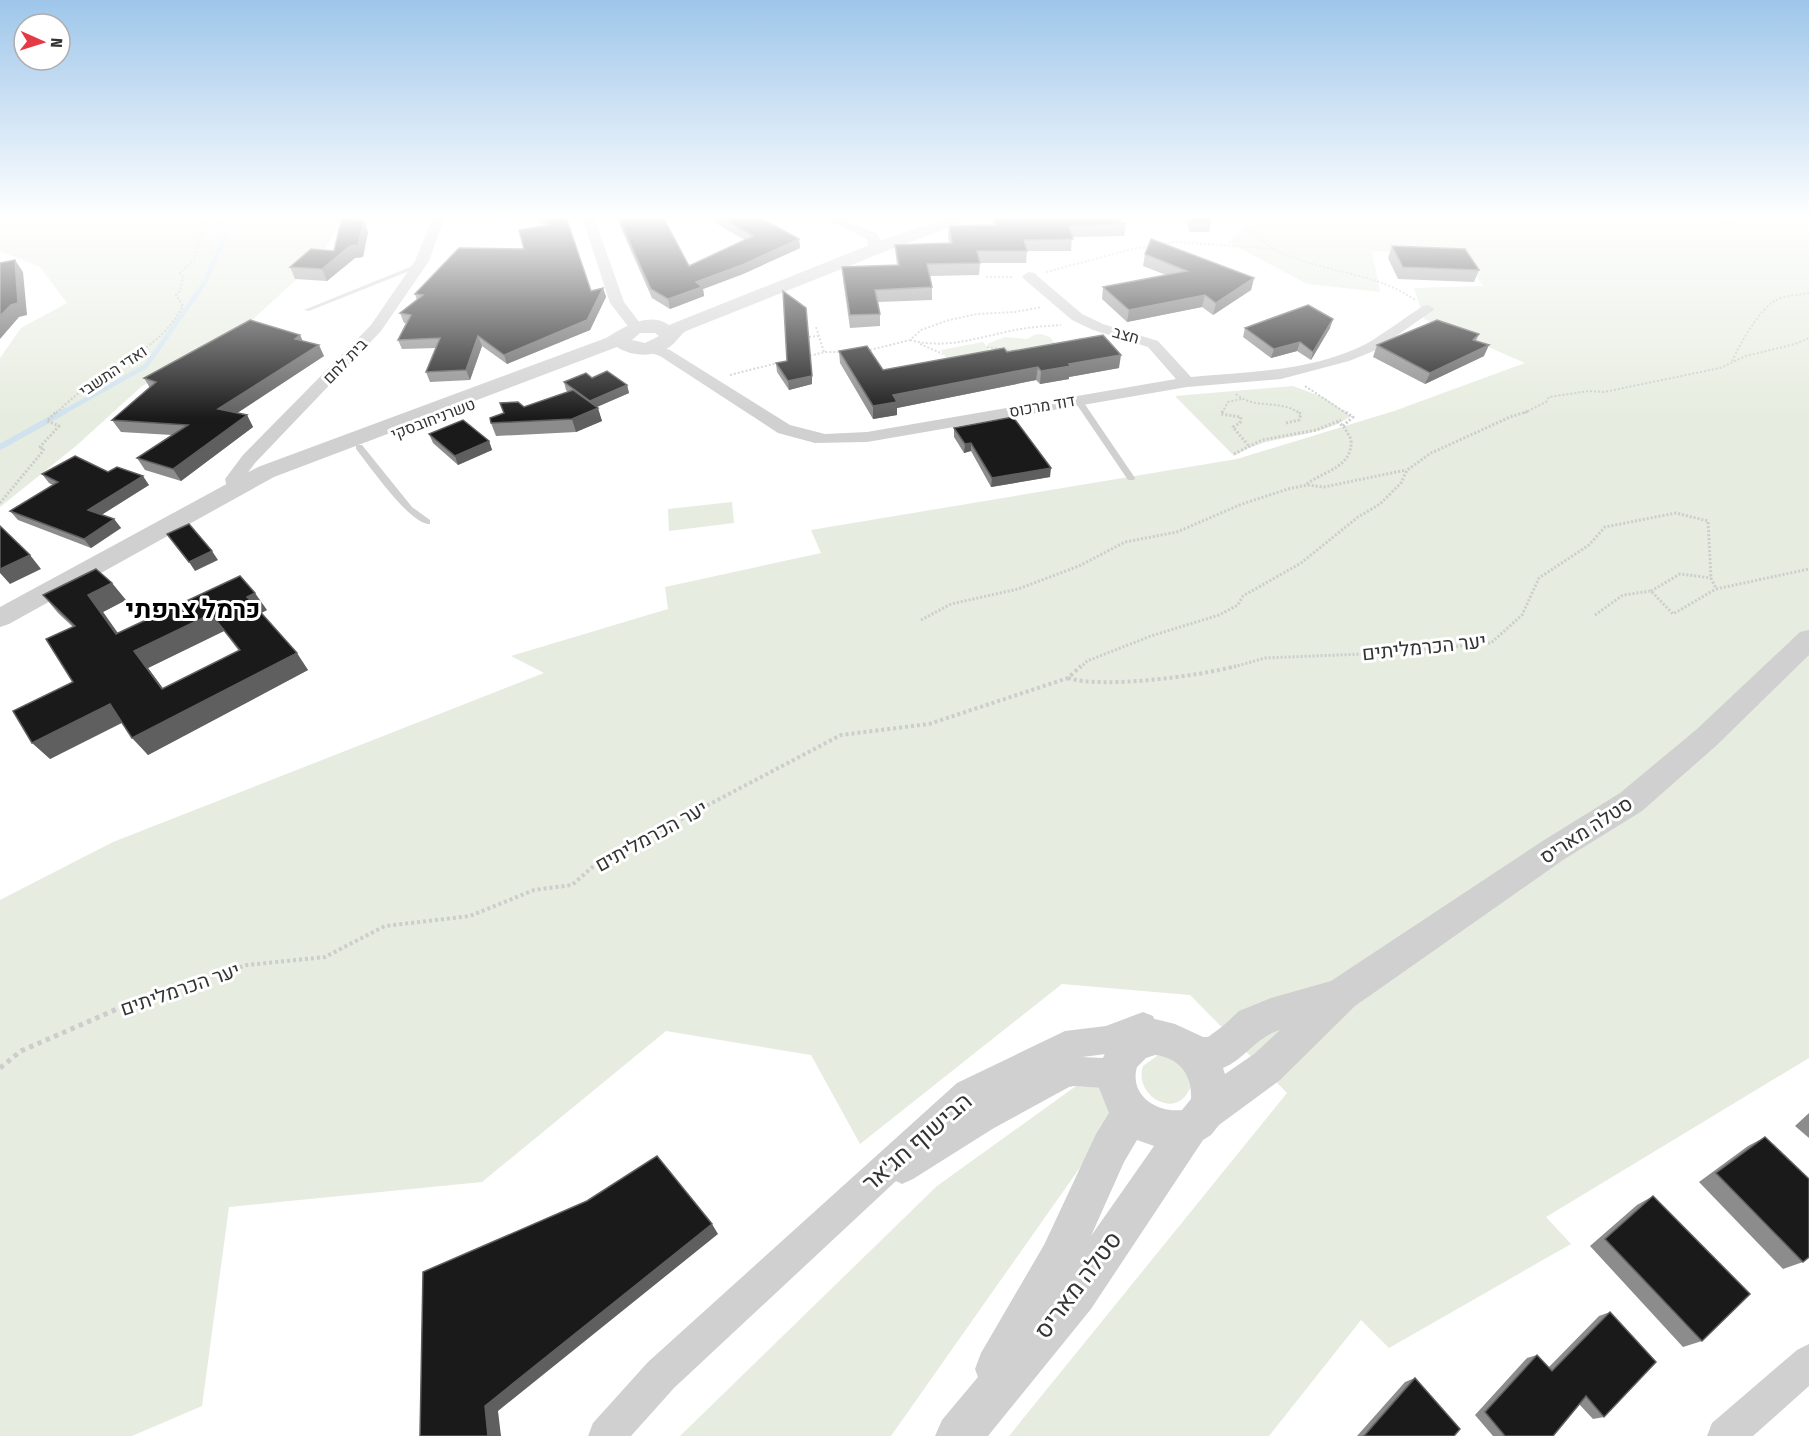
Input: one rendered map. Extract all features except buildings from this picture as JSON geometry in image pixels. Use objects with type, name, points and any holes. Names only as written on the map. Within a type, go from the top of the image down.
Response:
[{"type":"street","name":"בית לחם","points":[[235,490],[234,479],[249,459],[359,348],[407,284]]},
{"type":"street","name":"דוד מרכוס","points":[[611,284],[617,303],[648,339],[784,429],[803,438],[827,440],[867,437],[1077,399],[1187,382],[1276,374],[1344,358],[1371,347],[1428,309]]},
{"type":"street","name":"טשרניחובסקי","points":[[0,618],[266,472],[648,339],[671,319],[765,284]]},
{"type":"street","name":"טשרניחובסקי","points":[[235,490],[359,447],[648,339],[779,284]]},
{"type":"street","name":"חצב","points":[[1038,284],[1059,304],[1089,323],[1153,344],[1187,382]]},
{"type":"street","name":"סטלה מאריס","points":[[1131,1113],[1110,1148],[1059,1260],[958,1436],[1076,1294],[1197,1119],[1267,1067],[1342,994],[1552,851],[1631,802],[1707,737],[1809,639]]},
{"type":"street","name":"סטלה מאריס","points":[[1189,1051],[1214,1054],[1236,1039],[1252,1023],[1342,994]]},
{"type":"street","name":"הבישוף חג'אר","points":[[606,1436],[661,1375],[968,1094],[1054,1050],[1076,1042],[1106,1040],[1146,1025],[1160,1027],[1189,1051]]},
{"type":"street","points":[[1155,1037],[1189,1051],[1205,1069],[1210,1084],[1210,1098],[1197,1119],[1178,1130],[1153,1128],[1131,1113],[1118,1091],[1116,1067],[1121,1055],[1130,1045],[1141,1039],[1155,1037]]},
{"type":"street","name":"הבישוף חג'אר","points":[[850,1201],[983,1117],[1059,1077],[1073,1071],[1102,1073],[1116,1067]]},
{"type":"street","points":[[1725,1436],[1809,1362]]},
{"type":"lane","points":[[307,310],[372,284]]},
{"type":"lane","points":[[1077,399],[1131,478]]},
{"type":"lane","points":[[359,447],[409,509],[427,522]]},
{"type":"path","name":"ואדי התשבי","points":[[0,503],[43,451],[44,448],[39,448],[59,426],[47,421],[94,381],[126,363],[166,335],[183,306],[176,295],[181,284]]},
{"type":"path","points":[[1387,284],[1394,286],[1428,309]]},
{"type":"path","points":[[1732,362],[1736,350],[1762,313],[1775,300],[1809,293]]},
{"type":"path","points":[[859,352],[910,340],[921,330],[949,320],[983,314],[1024,311],[1059,304]]},
{"type":"path","points":[[919,344],[957,343],[1033,328],[1089,323]]},
{"type":"path","points":[[816,327],[824,352]]},
{"type":"path","points":[[1058,344],[1117,332]]},
{"type":"path","points":[[1004,333],[1008,336]]},
{"type":"path","points":[[809,337],[819,336]]},
{"type":"path","name":"יער הכרמליתים","points":[[0,1068],[21,1051],[158,993],[247,965],[325,957],[385,926],[470,915],[534,890],[572,885],[596,864],[841,735],[929,724],[1068,678],[1087,661],[1151,636],[1219,615],[1238,604],[1243,596],[1301,562],[1336,537],[1358,517],[1380,504],[1401,483],[1407,470],[1431,453],[1510,417],[1533,410],[1549,398],[1589,391],[1604,392],[1720,368],[1732,362],[1809,338]]},
{"type":"path","points":[[910,340],[943,354]]},
{"type":"path","points":[[987,346],[1005,351],[1023,350]]},
{"type":"path","points":[[799,359],[824,352],[849,352]]},
{"type":"path","points":[[710,382],[751,368],[789,360]]},
{"type":"path","points":[[1276,374],[1286,383],[1308,386],[1353,417],[1343,426]]},
{"type":"path","points":[[1225,378],[1241,399]]},
{"type":"path","points":[[1248,445],[1233,427],[1240,423],[1241,417],[1221,414],[1228,402],[1241,399],[1289,407],[1301,414],[1299,420],[1287,423]]},
{"type":"path","points":[[1234,454],[1248,445],[1276,435],[1316,429],[1340,421],[1352,435],[1353,442],[1348,454],[1339,468],[1314,478],[1307,485]]},
{"type":"path","points":[[921,620],[951,604],[1018,589],[1079,566],[1125,542],[1177,532],[1242,504],[1307,485],[1324,487],[1407,470]]},
{"type":"path","name":"יער הכרמליתים","points":[[1068,678],[1099,683],[1211,673],[1265,658],[1386,653],[1491,643],[1522,615],[1539,578],[1589,545],[1605,527],[1676,513],[1708,521],[1711,578],[1716,590]]},
{"type":"path","points":[[1651,591],[1673,614],[1716,590],[1809,569]]},
{"type":"path","points":[[1595,615],[1623,595],[1651,591],[1680,573],[1711,578]]},
{"type":"shaded area","points":[[53,284],[291,284],[238,333],[142,386],[76,446],[0,507],[0,358],[21,328],[67,303]]},
{"type":"shaded area","points":[[1307,284],[1378,284],[1380,292]]},
{"type":"shaded area","points":[[1482,284],[1809,284],[1809,1058],[1546,1217],[1571,1244],[1389,1348],[1361,1320],[1269,1436],[1009,1436],[1287,1093],[1190,995],[1062,984],[860,1144],[811,1055],[666,1031],[482,1182],[229,1207],[202,1406],[132,1436],[0,1436],[0,900],[113,842],[544,673],[511,656],[668,609],[665,587],[821,553],[811,530],[1237,459],[1394,411],[1525,363],[1424,319],[1414,288],[1483,286]]},
{"type":"shaded area","points":[[1041,334],[1050,337],[1057,346],[995,356],[987,344],[1005,337],[1027,339]]},
{"type":"shaded area","points":[[983,342],[994,356],[950,364],[941,350]]},
{"type":"shaded area","points":[[1293,386],[1325,398],[1351,416],[1323,429],[1263,443],[1234,456],[1175,396]]},
{"type":"shaded area","points":[[732,502],[734,523],[669,531],[668,509]]},
{"type":"shaded area","points":[[1157,1056],[1176,1061],[1187,1075],[1190,1088],[1184,1098],[1176,1103],[1158,1101],[1144,1087],[1143,1066]]},
{"type":"shaded area","points":[[1076,1086],[1117,1089],[1112,1122],[891,1436],[680,1436],[937,1186]]},
{"type":"waterway","points":[[62,413],[146,366],[204,284]]},
{"type":"waterway","points":[[0,447],[65,411]]},
{"type":"district","name":"כרמל צרפתי","points":[[193,609]]}]
